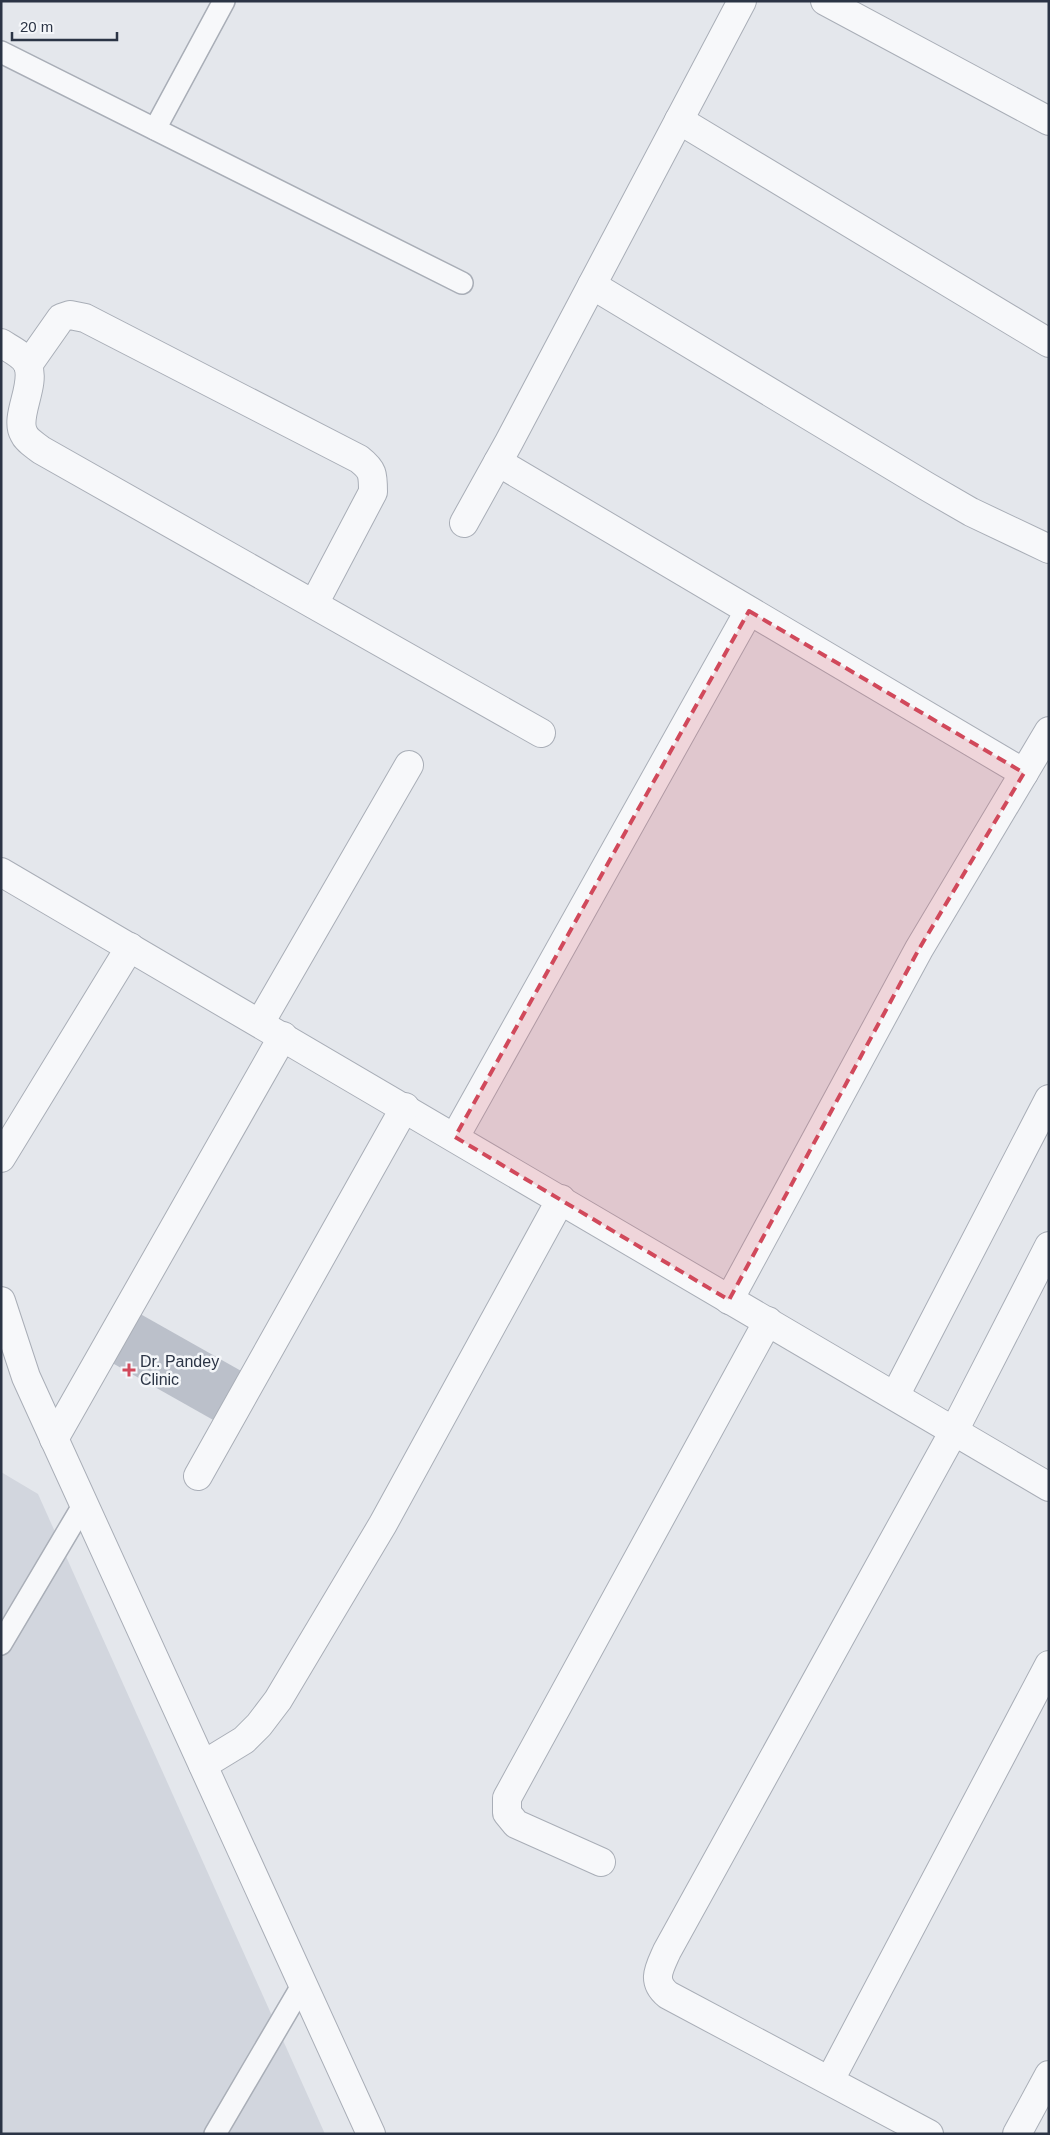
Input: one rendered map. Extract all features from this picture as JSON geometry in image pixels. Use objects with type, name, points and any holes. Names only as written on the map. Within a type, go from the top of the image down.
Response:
[{"type":"street","points":[[464,522],[498,462],[742,1]]},
{"type":"street","points":[[825,1],[1049,120]]},
{"type":"street","points":[[679,120],[1049,343]]},
{"type":"street","points":[[592,285],[926,486],[971,512],[1049,550]]},
{"type":"street","points":[[28,365],[61,318],[70,315],[85,318],[350,454],[369,467],[373,476],[373,492],[314,604]]},
{"type":"street","points":[[1,343],[18,353],[28,365],[30,377],[21,425],[23,433],[28,440],[540,733]]},
{"type":"street","points":[[498,462],[1024,773]]},
{"type":"street","points":[[455,1137],[749,611]]},
{"type":"street","points":[[729,1300],[919,949],[1049,731]]},
{"type":"street","points":[[260,1023],[408,765]]},
{"type":"street","points":[[1,872],[405,1107],[729,1300],[768,1321],[1049,1487]]},
{"type":"street","points":[[1,1158],[130,947]]},
{"type":"street","points":[[54,1439],[283,1036]]},
{"type":"street","points":[[895,1396],[1049,1099]]},
{"type":"street","points":[[198,1476],[405,1107]]},
{"type":"street","points":[[203,1765],[244,1740],[259,1725],[278,1700],[383,1524],[561,1199]]},
{"type":"street","points":[[929,2134],[668,1995],[660,1988],[657,1980],[668,1951],[954,1431],[1049,1246]]},
{"type":"street","points":[[1,1301],[26,1377],[371,2134]]},
{"type":"street","points":[[601,1862],[516,1824],[507,1813],[507,1798],[768,1321]]},
{"type":"street","points":[[830,2080],[1049,1664]]},
{"type":"street","points":[[1017,2134],[1049,2075]]},
{"type":"lane","points":[[155,129],[224,1]]},
{"type":"lane","points":[[1,52],[462,282]]},
{"type":"lane","points":[[1,1644],[84,1504]]},
{"type":"lane","points":[[215,2134],[303,1984]]},
{"type":"highlighted area","points":[[749,611],[1024,773],[919,949],[729,1300],[455,1137]]},
{"type":"shaded area","points":[[1,1472],[38,1494],[325,2134],[1,2134]]},
{"type":"building","points":[[135,1311],[243,1372],[215,1421],[107,1360]]},
{"type":"place","name":"Dr. Pandey Clinic","points":[[129,1370]]}]
